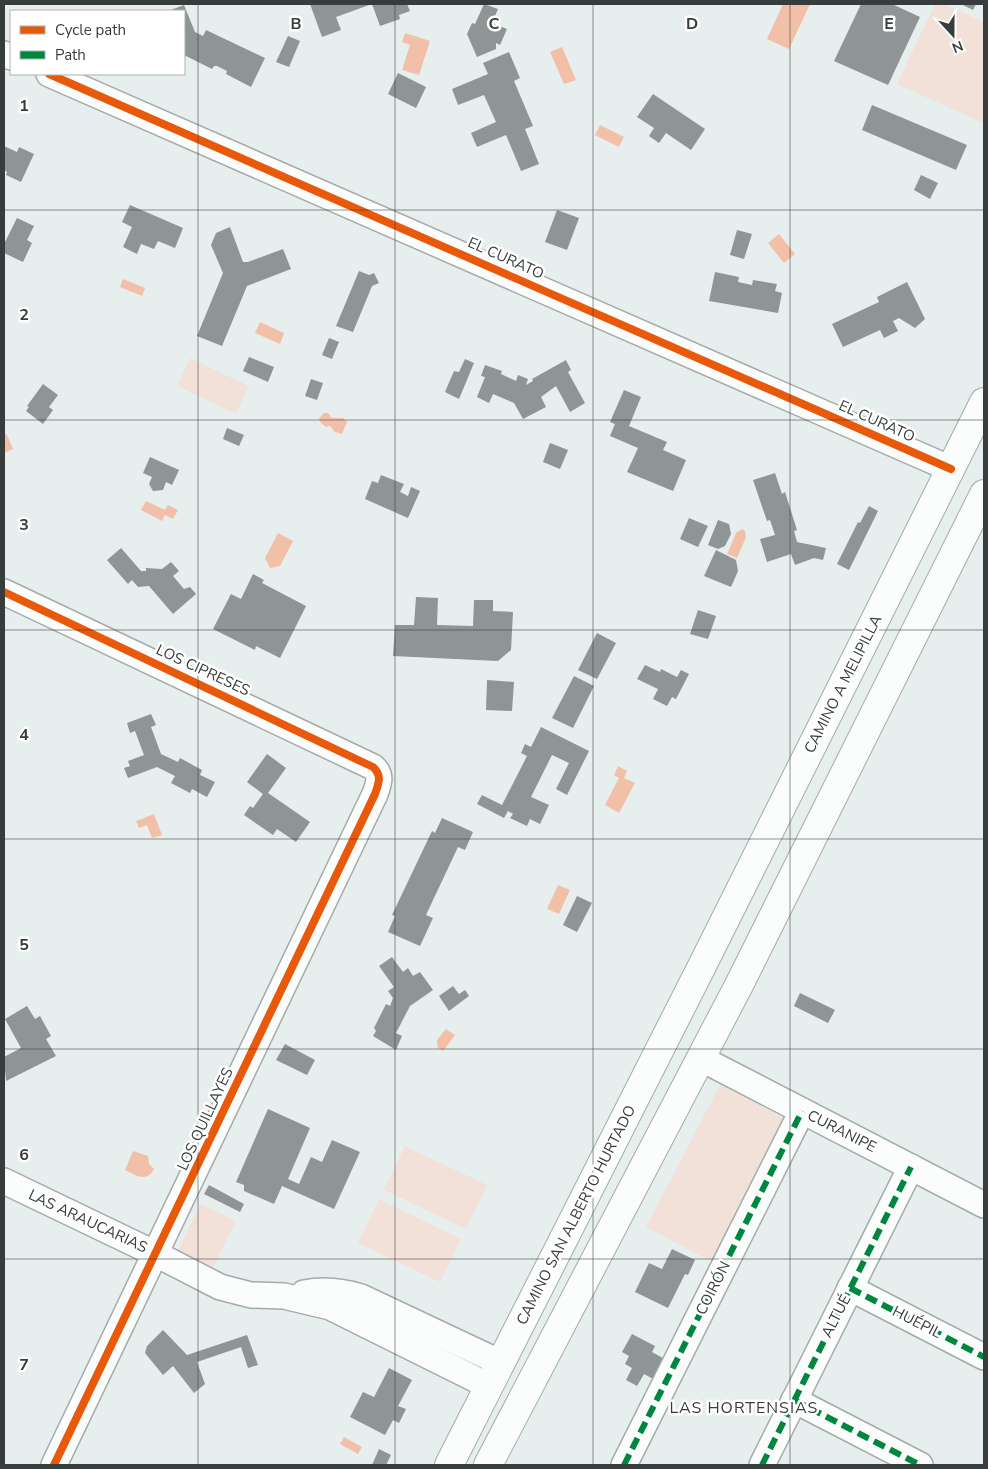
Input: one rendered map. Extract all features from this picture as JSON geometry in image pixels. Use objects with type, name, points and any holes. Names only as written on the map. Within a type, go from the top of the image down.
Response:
[{"type":"main road","name":"CAMINO A MELIPILLA","points":[[702,966],[984,402]]},
{"type":"main road","points":[[488,1465],[739,985],[984,494]]},
{"type":"main road","name":"CAMINO SAN ALBERTO HURTADO","points":[[449,1465],[702,966]]},
{"type":"street","name":"EL CURATO","points":[[51,75],[951,469]]},
{"type":"street","name":"LOS CIPRESES","points":[[4,592],[373,766],[379,775],[379,783]]},
{"type":"street","name":"LOS QUILLAYES","points":[[54,1465],[379,783]]},
{"type":"street","name":"CURANIPE","points":[[700,1058],[984,1205]]},
{"type":"street","name":"COIRÓN","points":[[624,1465],[802,1111]]},
{"type":"street","name":"ALTUÉ","points":[[762,1465],[910,1167]]},
{"type":"street","name":"LAS ARAUCARIAS","points":[[4,1181],[156,1254],[220,1288],[251,1294],[284,1296],[318,1290],[361,1296],[495,1374]]},
{"type":"street","name":"HUÉPIL","points":[[850,1288],[984,1357]]},
{"type":"street","points":[[794,1400],[920,1465]]},
{"type":"shaded area","points":[[783,4],[810,4],[789,49],[767,39]]},
{"type":"shaded area","points":[[935,4],[944,4],[984,22],[983,123],[897,84]]},
{"type":"shaded area","points":[[405,33],[430,41],[419,75],[402,70],[410,45],[402,42]]},
{"type":"shaded area","points":[[562,47],[576,80],[564,84],[550,52]]},
{"type":"shaded area","points":[[600,125],[624,137],[619,147],[595,135]]},
{"type":"shaded area","points":[[779,234],[795,254],[784,263],[768,243]]},
{"type":"shaded area","points":[[123,279],[145,288],[142,296],[120,287]]},
{"type":"shaded area","points":[[260,322],[284,333],[280,344],[255,333]]},
{"type":"shaded area","points":[[190,358],[249,386],[236,414],[177,386]]},
{"type":"shaded area","points":[[324,413],[328,413],[332,418],[343,418],[347,422],[342,434],[335,432],[330,426],[326,427],[320,422],[319,418]]},
{"type":"shaded area","points":[[4,433],[7,435],[13,449],[4,453]]},
{"type":"shaded area","points":[[146,501],[165,510],[168,505],[178,510],[173,519],[165,515],[162,521],[141,510]]},
{"type":"shaded area","points":[[742,529],[745,531],[746,537],[737,558],[727,554],[736,533]]},
{"type":"shaded area","points":[[278,533],[293,541],[280,566],[270,568],[265,558]]},
{"type":"shaded area","points":[[618,766],[627,771],[624,778],[635,783],[619,813],[605,805],[619,778],[614,775]]},
{"type":"shaded area","points":[[154,814],[162,835],[152,838],[147,825],[139,828],[136,821]]},
{"type":"shaded area","points":[[558,885],[570,890],[559,914],[547,909]]},
{"type":"shaded area","points":[[446,1029],[455,1035],[443,1051],[438,1048],[437,1040]]},
{"type":"shaded area","points":[[720,1085],[789,1120],[714,1263],[646,1227]]},
{"type":"shaded area","points":[[405,1146],[487,1185],[466,1229],[384,1190]]},
{"type":"shaded area","points":[[133,1151],[148,1156],[149,1164],[154,1169],[148,1176],[141,1177],[125,1170]]},
{"type":"shaded area","points":[[379,1199],[461,1239],[440,1282],[358,1243]]},
{"type":"shaded area","points":[[201,1204],[236,1221],[212,1269],[177,1252]]},
{"type":"shaded area","points":[[344,1437],[362,1447],[358,1454],[340,1444]]},
{"type":"building","points":[[310,4],[372,4],[336,17],[341,30],[322,37]]},
{"type":"building","points":[[372,4],[407,4],[410,11],[399,15],[400,19],[380,26]]},
{"type":"building","points":[[484,4],[498,9],[492,23],[507,29],[500,45],[496,43],[496,49],[477,57],[467,34],[472,23],[475,24]]},
{"type":"building","points":[[861,4],[892,4],[920,17],[888,85],[834,61]]},
{"type":"building","points":[[961,4],[976,4],[973,10]]},
{"type":"building","points":[[184,5],[195,32],[203,36],[206,30],[265,58],[251,87],[226,74],[227,71],[217,66],[214,66],[212,69],[185,56],[185,10],[171,10]]},
{"type":"building","points":[[288,36],[300,41],[289,67],[276,62]]},
{"type":"building","points":[[509,52],[520,78],[514,81],[533,126],[525,129],[539,164],[521,171],[506,135],[477,147],[471,133],[496,122],[484,95],[458,105],[452,89],[488,74],[483,63]]},
{"type":"building","points":[[398,73],[426,87],[416,108],[388,94]]},
{"type":"building","points":[[653,94],[705,129],[691,150],[666,133],[659,143],[649,136],[654,128],[637,117]]},
{"type":"building","points":[[872,105],[967,145],[956,170],[862,130]]},
{"type":"building","points":[[4,146],[17,152],[19,147],[34,154],[21,182],[6,175],[7,172],[4,170]]},
{"type":"building","points":[[921,175],[938,183],[930,199],[914,190]]},
{"type":"building","points":[[130,205],[183,228],[175,248],[158,241],[154,249],[141,244],[137,254],[123,247],[132,227],[122,222]]},
{"type":"building","points":[[557,210],[579,218],[567,250],[545,242]]},
{"type":"building","points":[[17,218],[34,226],[27,240],[32,243],[23,262],[4,253],[4,244]]},
{"type":"building","points":[[230,227],[243,262],[248,262],[283,249],[291,269],[247,286],[222,346],[197,336],[223,273],[211,245],[216,233]]},
{"type":"building","points":[[737,230],[752,234],[744,259],[730,255]]},
{"type":"building","points":[[359,271],[369,275],[374,273],[379,283],[372,286],[353,332],[336,326]]},
{"type":"building","points":[[715,272],[739,277],[738,282],[752,285],[753,280],[777,284],[775,291],[782,293],[778,313],[709,301]]},
{"type":"building","points":[[907,282],[925,319],[915,328],[899,318],[893,321],[898,331],[884,338],[880,330],[843,347],[832,324],[879,302],[877,297]]},
{"type":"building","points":[[329,338],[339,342],[332,359],[322,355]]},
{"type":"building","points":[[249,357],[274,367],[268,382],[243,371]]},
{"type":"building","points":[[465,359],[474,363],[459,399],[445,392],[454,371],[459,372]]},
{"type":"building","points":[[566,360],[571,370],[568,372],[585,403],[570,412],[556,386],[541,397],[546,407],[523,419],[514,403],[493,394],[489,403],[477,397],[485,377],[481,376],[485,365],[502,371],[501,374],[516,381],[518,375],[528,379],[526,385],[533,381],[532,379]]},
{"type":"building","points":[[311,379],[323,383],[317,400],[305,396]]},
{"type":"building","points":[[43,384],[58,395],[49,407],[53,410],[43,424],[26,411],[29,407],[27,406]]},
{"type":"building","points":[[624,390],[641,397],[629,426],[667,442],[663,450],[686,460],[673,491],[627,472],[638,448],[610,436],[615,424],[610,422]]},
{"type":"building","points":[[227,428],[244,435],[239,446],[223,439]]},
{"type":"building","points":[[550,443],[568,450],[560,469],[543,462]]},
{"type":"building","points":[[150,457],[179,470],[172,485],[166,482],[163,490],[153,491],[149,484],[152,477],[143,473]]},
{"type":"building","points":[[775,473],[782,494],[785,492],[797,530],[794,531],[797,542],[826,548],[823,560],[814,558],[795,565],[791,554],[767,562],[760,539],[775,535],[770,520],[767,521],[753,480]]},
{"type":"building","points":[[381,475],[404,484],[400,492],[408,496],[411,487],[420,491],[408,518],[365,499],[372,481],[378,483]]},
{"type":"building","points":[[869,506],[878,511],[849,570],[837,564],[858,522],[860,523]]},
{"type":"building","points":[[689,518],[708,526],[698,547],[680,539]]},
{"type":"building","points":[[718,520],[729,524],[731,534],[725,546],[718,549],[708,545]]},
{"type":"building","points":[[121,548],[141,571],[146,571],[146,568],[162,569],[171,562],[179,571],[173,576],[184,589],[190,587],[196,594],[173,614],[149,586],[138,587],[132,580],[128,584],[107,560]]},
{"type":"building","points":[[716,550],[736,560],[738,571],[731,587],[704,576]]},
{"type":"building","points":[[253,574],[264,580],[262,583],[306,606],[280,658],[256,646],[255,650],[213,629],[231,594],[241,599]]},
{"type":"building","points":[[416,597],[438,598],[437,625],[473,626],[474,600],[493,600],[493,611],[513,612],[511,650],[498,661],[393,656],[395,625],[414,625]]},
{"type":"building","points":[[698,610],[716,616],[708,639],[690,634]]},
{"type":"building","points":[[597,633],[616,643],[597,679],[578,670]]},
{"type":"building","points":[[645,665],[660,672],[661,669],[677,677],[681,670],[689,674],[676,699],[672,697],[667,706],[653,699],[658,689],[637,679]]},
{"type":"building","points":[[574,676],[594,686],[573,728],[552,718]]},
{"type":"building","points":[[487,680],[514,682],[512,711],[486,710]]},
{"type":"building","points":[[151,714],[156,725],[151,727],[161,754],[178,762],[180,758],[202,770],[200,775],[215,782],[207,797],[192,789],[190,793],[171,783],[175,776],[157,767],[128,778],[124,768],[130,766],[128,761],[144,755],[135,731],[130,733],[127,723]]},
{"type":"building","points":[[541,727],[589,751],[567,795],[556,789],[569,763],[552,755],[531,797],[549,805],[540,824],[530,819],[527,826],[510,818],[513,814],[508,811],[504,818],[477,804],[482,795],[502,805],[527,756],[521,753],[525,744],[531,747]]},
{"type":"building","points":[[267,754],[286,768],[268,793],[310,822],[296,842],[277,829],[273,835],[244,815],[250,806],[253,808],[263,794],[247,782]]},
{"type":"building","points":[[442,818],[473,832],[465,850],[458,847],[426,915],[433,918],[420,946],[388,932],[395,916],[392,915],[432,831],[435,833]]},
{"type":"building","points":[[577,896],[592,903],[577,932],[563,925]]},
{"type":"building","points":[[392,957],[403,972],[408,968],[413,976],[420,972],[433,990],[410,1006],[396,1033],[402,1036],[396,1050],[373,1036],[376,1031],[374,1028],[386,1004],[390,1006],[393,998],[388,991],[394,987],[379,966]]},
{"type":"building","points":[[453,986],[459,994],[465,990],[469,996],[449,1011],[439,996]]},
{"type":"building","points":[[800,993],[835,1010],[828,1023],[794,1006]]},
{"type":"building","points":[[27,1006],[35,1019],[40,1016],[51,1036],[46,1039],[56,1056],[6,1081],[4,1057],[21,1048],[5,1019]]},
{"type":"building","points":[[285,1044],[315,1060],[307,1075],[276,1060]]},
{"type":"building","points":[[268,1109],[310,1128],[288,1179],[299,1184],[311,1157],[322,1162],[332,1140],[360,1152],[334,1209],[282,1186],[274,1204],[244,1191],[244,1185],[236,1182]]},
{"type":"building","points":[[209,1185],[244,1204],[240,1212],[204,1194]]},
{"type":"building","points":[[672,1249],[695,1260],[688,1275],[685,1274],[668,1308],[635,1292],[649,1263],[662,1269]]},
{"type":"building","points":[[163,1330],[187,1355],[247,1335],[258,1365],[248,1368],[241,1347],[197,1362],[205,1384],[194,1393],[173,1366],[163,1375],[145,1353],[147,1346]]},
{"type":"building","points":[[632,1334],[655,1346],[652,1352],[668,1361],[657,1381],[644,1374],[637,1386],[626,1380],[632,1368],[625,1364],[629,1356],[622,1352]]},
{"type":"building","points":[[389,1368],[412,1380],[398,1406],[406,1409],[399,1423],[393,1420],[385,1435],[350,1417],[363,1392],[374,1397]]},
{"type":"building","points":[[379,1449],[391,1455],[386,1465],[372,1465]]},
{"type":"marked path","points":[[624,1465],[802,1111]]},
{"type":"marked path","points":[[762,1465],[911,1167]]},
{"type":"marked path","points":[[850,1288],[984,1357]]},
{"type":"marked path","points":[[794,1400],[920,1465]]},
{"type":"cycle path","points":[[51,75],[951,469]]},
{"type":"cycle path","points":[[4,592],[373,767],[378,773],[379,779],[375,794],[54,1465]]},
{"type":"district","name":"LAS HORTENSIAS","points":[[744,1408]]}]
